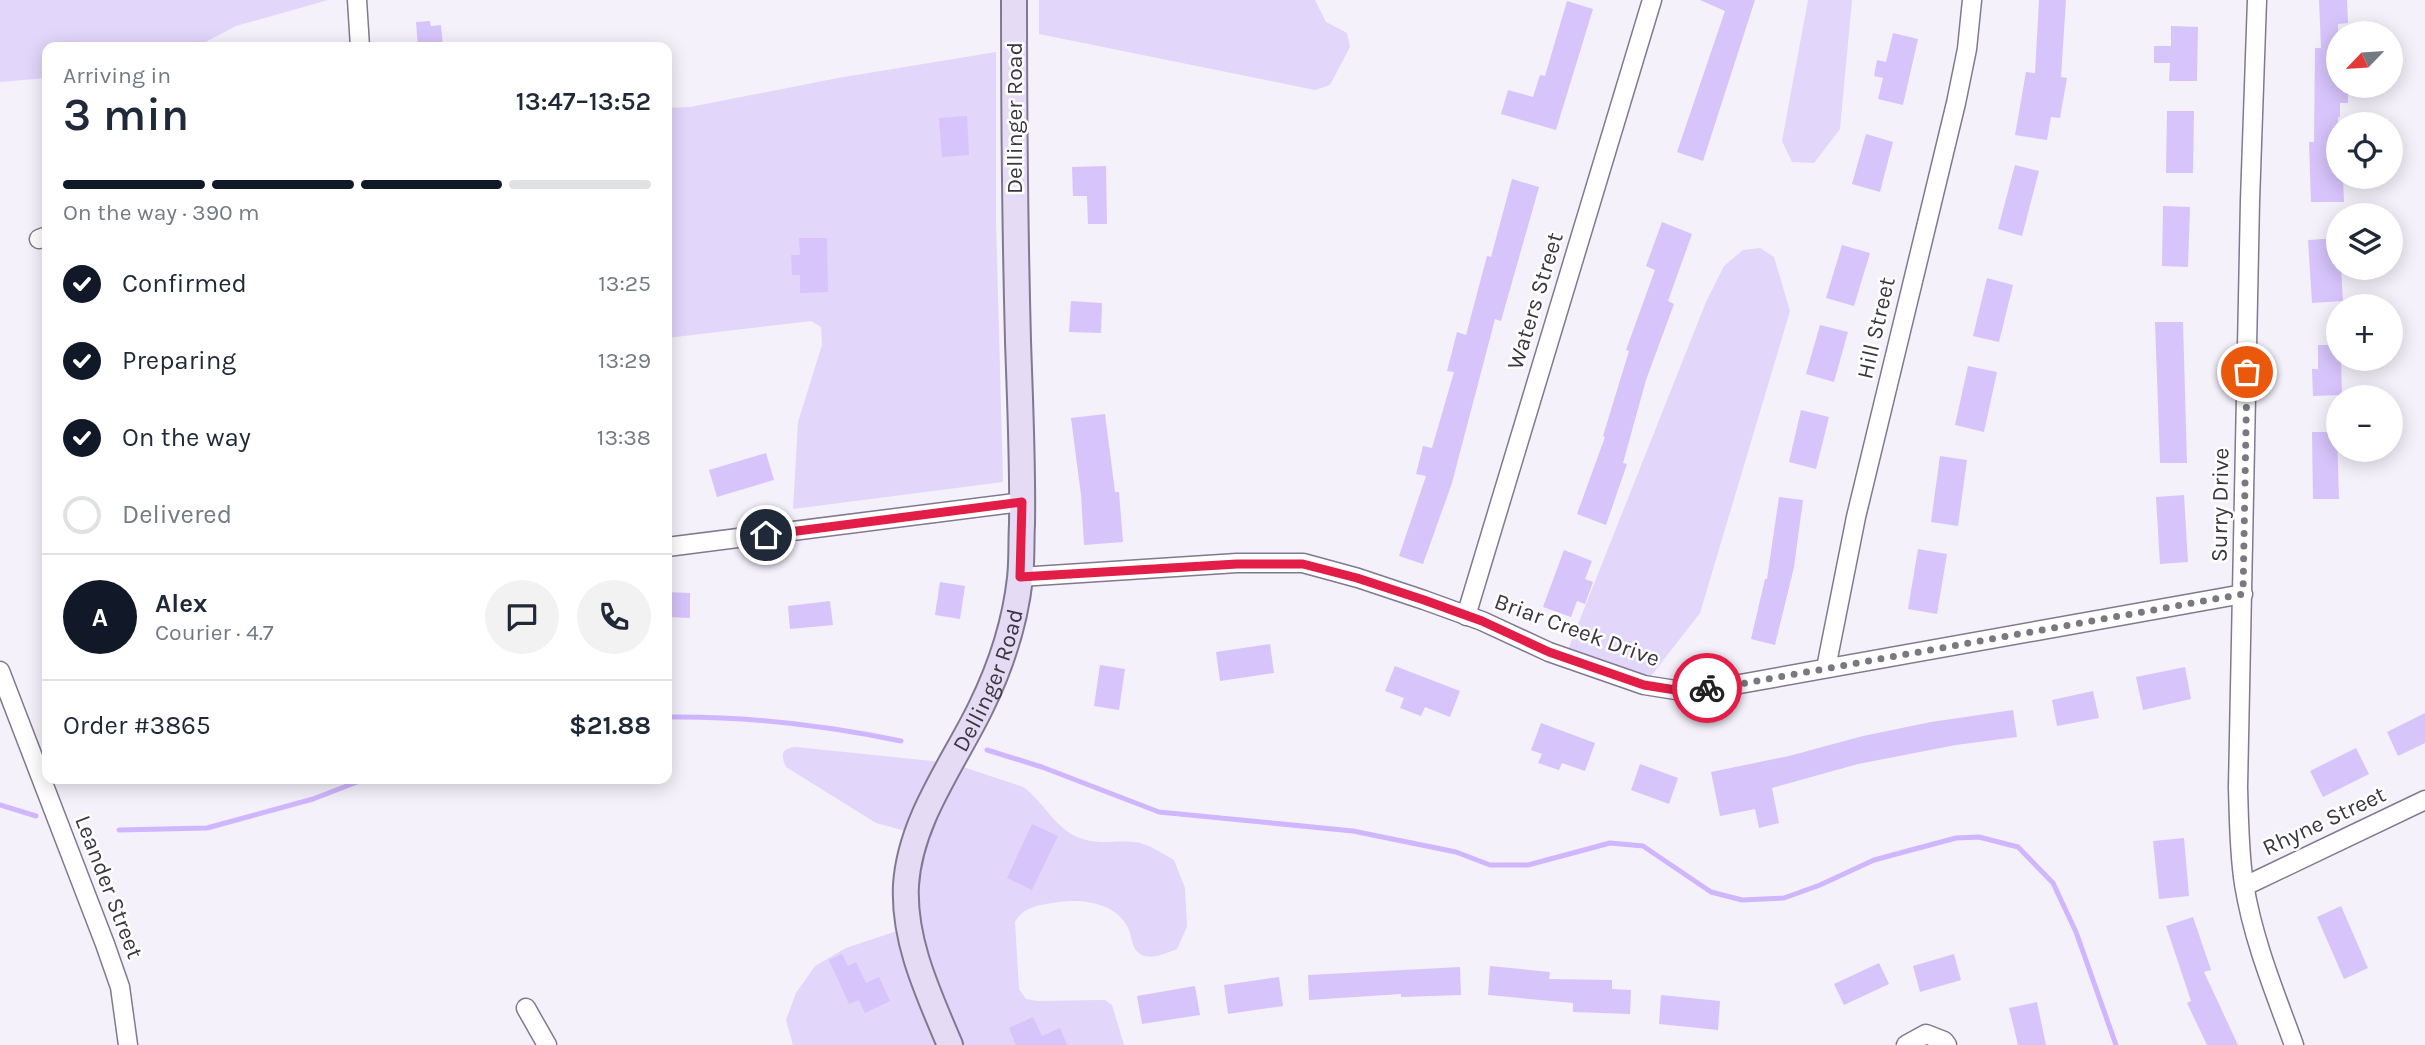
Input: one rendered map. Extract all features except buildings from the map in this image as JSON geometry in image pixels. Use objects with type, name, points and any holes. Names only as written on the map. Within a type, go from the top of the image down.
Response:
[{"type":"street","points":[[356,0],[360,42]]},
{"type":"street","name":"Dellinger Road","points":[[950,1045],[917,959],[909,927],[906,885],[913,846],[933,798],[981,708],[1005,654],[1020,577],[1022,502],[1014,214],[1014,0]]},
{"type":"street","name":"Waters Street","points":[[1466,616],[1651,0]]},
{"type":"street","name":"Hill Street","points":[[1826,668],[1856,517],[1956,103],[1972,0]]},
{"type":"street","name":"Surry Drive","points":[[2257,0],[2250,201],[2239,842],[2254,930],[2294,1045]]},
{"type":"street","points":[[672,546],[1022,502]]},
{"type":"street","name":"Briar Creek Drive","points":[[1020,577],[1237,564],[1303,564],[1357,578],[1466,616],[1600,671],[1644,685],[1682,691],[1740,684],[2243,594]]},
{"type":"street","name":"Leander Street","points":[[0,671],[42,780]]},
{"type":"street","name":"Leander Street","points":[[43,784],[120,987],[128,1045]]},
{"type":"street","name":"Rhyne Street","points":[[2245,886],[2425,800]]},
{"type":"street","points":[[526,1008],[547,1045]]},
{"type":"street","points":[[1906,1045],[1926,1034],[1945,1043]]},
{"type":"shaded area","points":[[0,0],[328,0],[236,26],[206,42],[42,42],[42,78],[0,82]]},
{"type":"shaded area","points":[[1039,0],[1315,0],[1326,22],[1347,33],[1350,47],[1330,85],[1315,90],[1039,34]]},
{"type":"shaded area","points":[[1808,0],[1852,0],[1840,129],[1814,163],[1792,162],[1782,141]]},
{"type":"shaded area","points":[[996,52],[996,221],[1003,482],[793,509],[798,422],[822,345],[821,327],[811,321],[672,337],[672,108],[690,107],[838,78]]},
{"type":"shaded area","points":[[1760,248],[1774,257],[1790,311],[1700,613],[1644,685],[1563,662],[1706,302],[1724,266],[1743,250]]},
{"type":"shaded area","points":[[796,747],[951,763],[1023,787],[1060,826],[1075,836],[1098,842],[1139,843],[1174,860],[1185,888],[1187,927],[1177,949],[1154,957],[1140,954],[1134,946],[1129,930],[1116,913],[1106,907],[1085,902],[1035,906],[1022,913],[1015,922],[1019,989],[1026,999],[1105,1000],[1112,1005],[1124,1045],[793,1045],[786,1020],[796,993],[815,966],[846,948],[909,927],[917,834],[876,823],[786,767],[783,752]]},
{"type":"waterway","points":[[672,717],[784,723],[901,741]]},
{"type":"waterway","points":[[987,750],[1042,767],[1159,812],[1353,831],[1456,852],[1490,865],[1528,865],[1610,843],[1643,846],[1711,892],[1742,900],[1784,898],[1874,860],[1956,838],[1979,837],[2018,847],[2053,883],[2076,932],[2116,1045]]},
{"type":"waterway","points":[[119,830],[207,828],[313,799],[352,784]]},
{"type":"waterway","points":[[0,805],[36,816]]},
{"type":"way so far","points":[[1707,688],[2243,594],[2247,372]]},
{"type":"route","points":[[766,535],[1022,502],[1020,577],[1237,564],[1303,564],[1424,600],[1482,621],[1549,652],[1644,685],[1682,691],[1707,688]]}]
